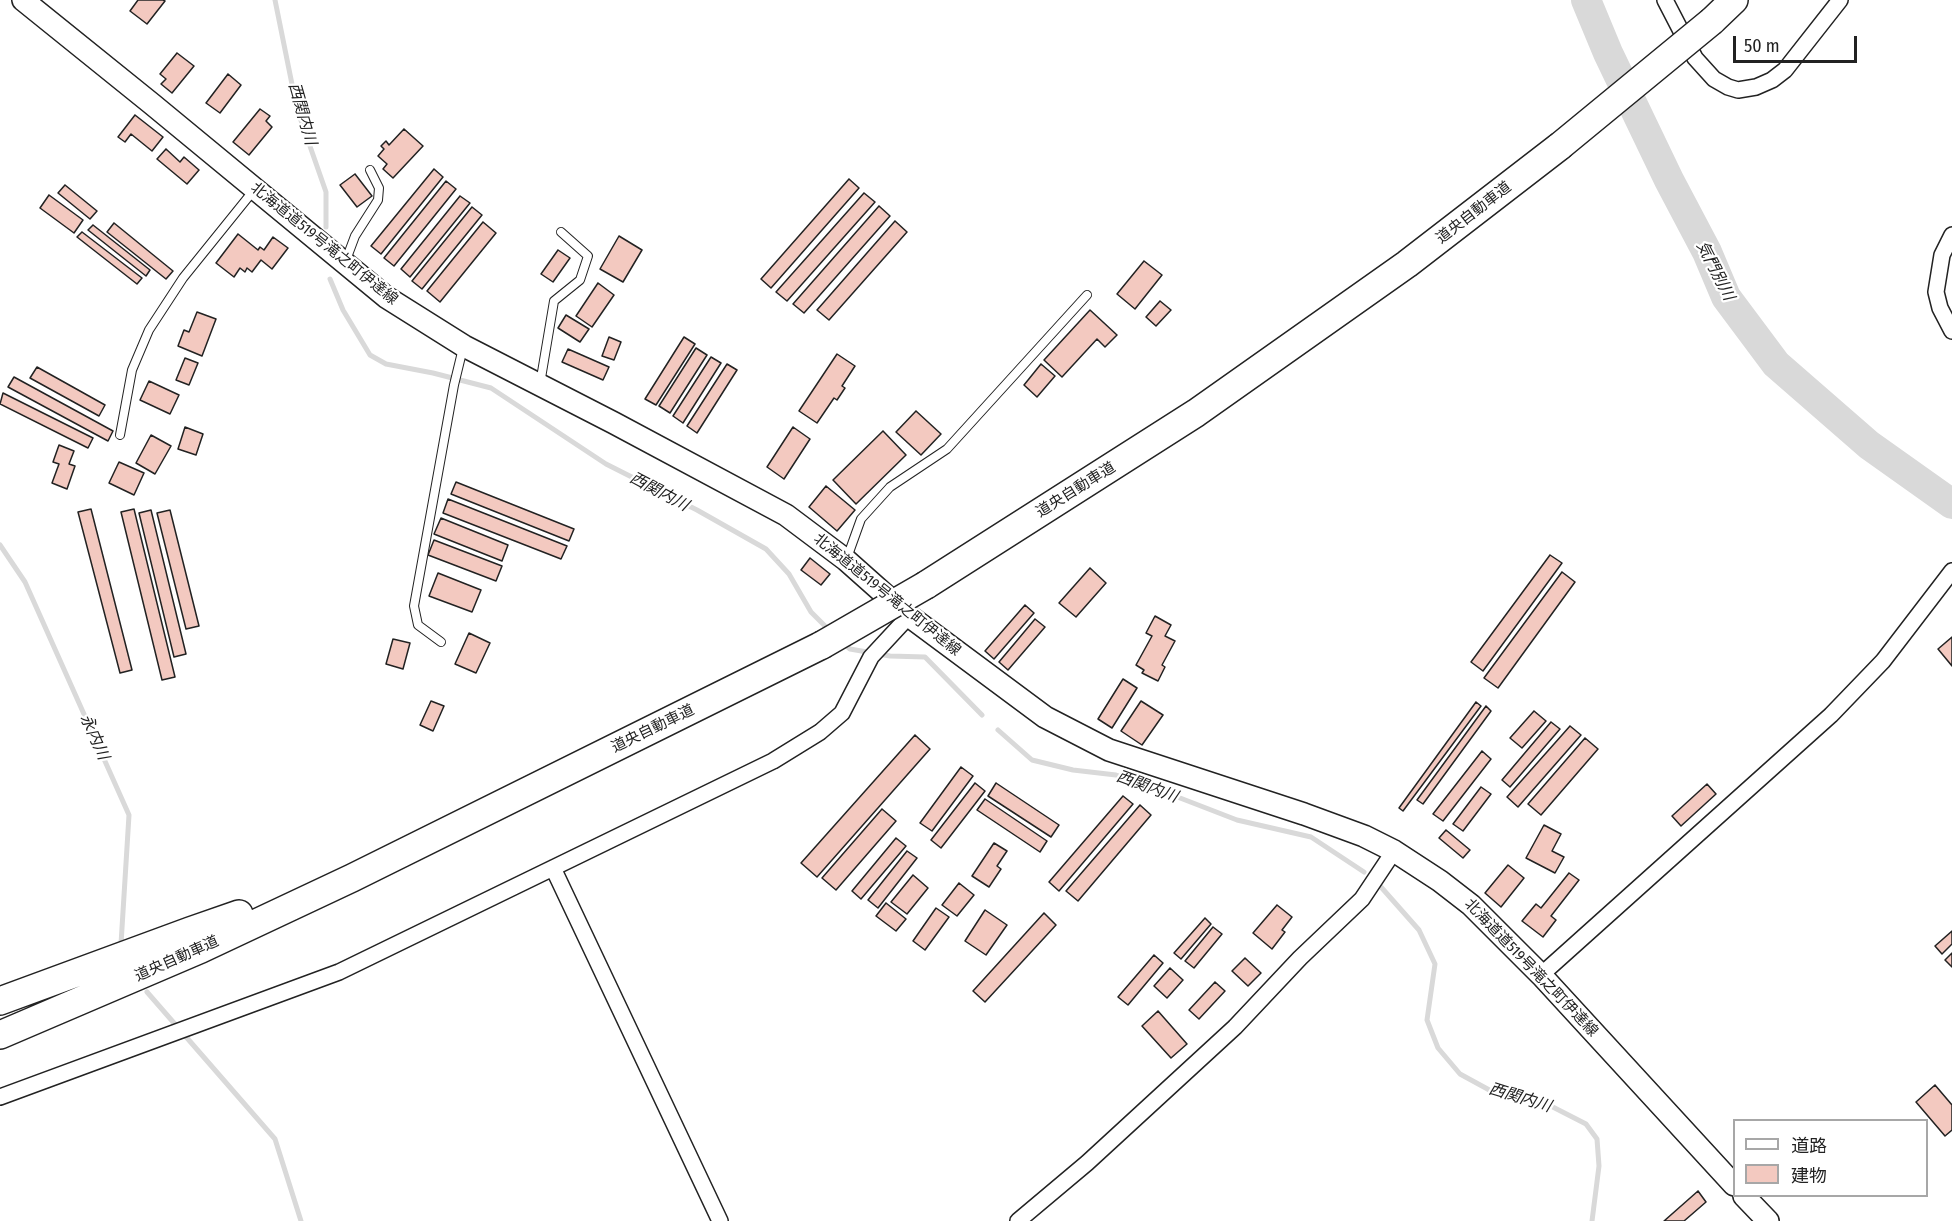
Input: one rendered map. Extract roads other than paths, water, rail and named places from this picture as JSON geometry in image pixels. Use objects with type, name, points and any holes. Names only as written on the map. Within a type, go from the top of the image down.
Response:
[{"type":"highway","name":"道央自動車道","points":[[0,1035],[201,949],[352,878],[822,645],[926,585],[1196,413],[1407,264],[1560,146],[1712,21],[1734,0]]},
{"type":"highway","name":"道央自動車道","points":[[0,1001],[190,931],[352,878]]},
{"type":"main road","name":"北海道道519号滝之町伊達線","points":[[23,0],[386,297],[464,346],[786,515],[846,560],[909,616],[1045,717],[1109,750],[1364,836],[1394,850],[1440,881],[1471,905],[1541,975],[1733,1184]]},
{"type":"main road","points":[[1745,1197],[1768,1221]]},
{"type":"street","points":[[1665,0],[1695,58],[1714,79],[1738,90],[1756,87],[1772,80],[1785,70],[1840,0]]},
{"type":"street","points":[[1952,235],[1942,255],[1936,292],[1940,308],[1952,331]]},
{"type":"street","points":[[1541,975],[1831,715],[1882,661],[1952,572]]},
{"type":"street","points":[[0,1097],[339,972],[773,761],[820,732],[842,713],[871,657],[909,616]]},
{"type":"street","points":[[1018,1221],[1087,1163],[1235,1027],[1300,958],[1362,899],[1394,850]]},
{"type":"street","points":[[553,868],[720,1221]]},
{"type":"lane","points":[[345,263],[355,236],[378,200],[379,188],[370,170]]},
{"type":"lane","points":[[120,435],[132,370],[149,330],[183,278],[254,188]]},
{"type":"lane","points":[[540,385],[554,301],[580,280],[588,256],[561,232]]},
{"type":"lane","points":[[846,560],[861,519],[890,487],[947,449],[1087,295]]},
{"type":"lane","points":[[441,642],[418,625],[414,606],[454,385],[464,346]]},
{"type":"waterway","name":"西関内川","points":[[275,0],[297,109],[326,192],[326,227]]},
{"type":"waterway","name":"気門別川","points":[[1586,0],[1608,53],[1669,180],[1707,252],[1726,297],[1776,364],[1869,445],[1952,504]]},
{"type":"waterway","name":"西関内川","points":[[330,279],[343,310],[370,355],[386,364],[491,388],[606,464],[697,510],[766,549],[789,574],[811,612],[830,631]]},
{"type":"waterway","name":"永内川","points":[[0,545],[25,582],[129,815],[121,944]]},
{"type":"waterway","name":"西関内川","points":[[843,643],[850,649],[890,656],[925,657],[982,715]]},
{"type":"waterway","name":"西関内川","points":[[998,730],[1032,760],[1073,770],[1116,775],[1237,820],[1311,837],[1364,872]]},
{"type":"waterway","name":"西関内川","points":[[1381,887],[1419,930],[1435,964],[1427,1020],[1438,1048],[1460,1074],[1493,1092],[1545,1103],[1586,1124],[1597,1139],[1599,1166],[1592,1221]]},
{"type":"waterway","name":"永内川","points":[[147,992],[275,1139],[301,1221]]}]
